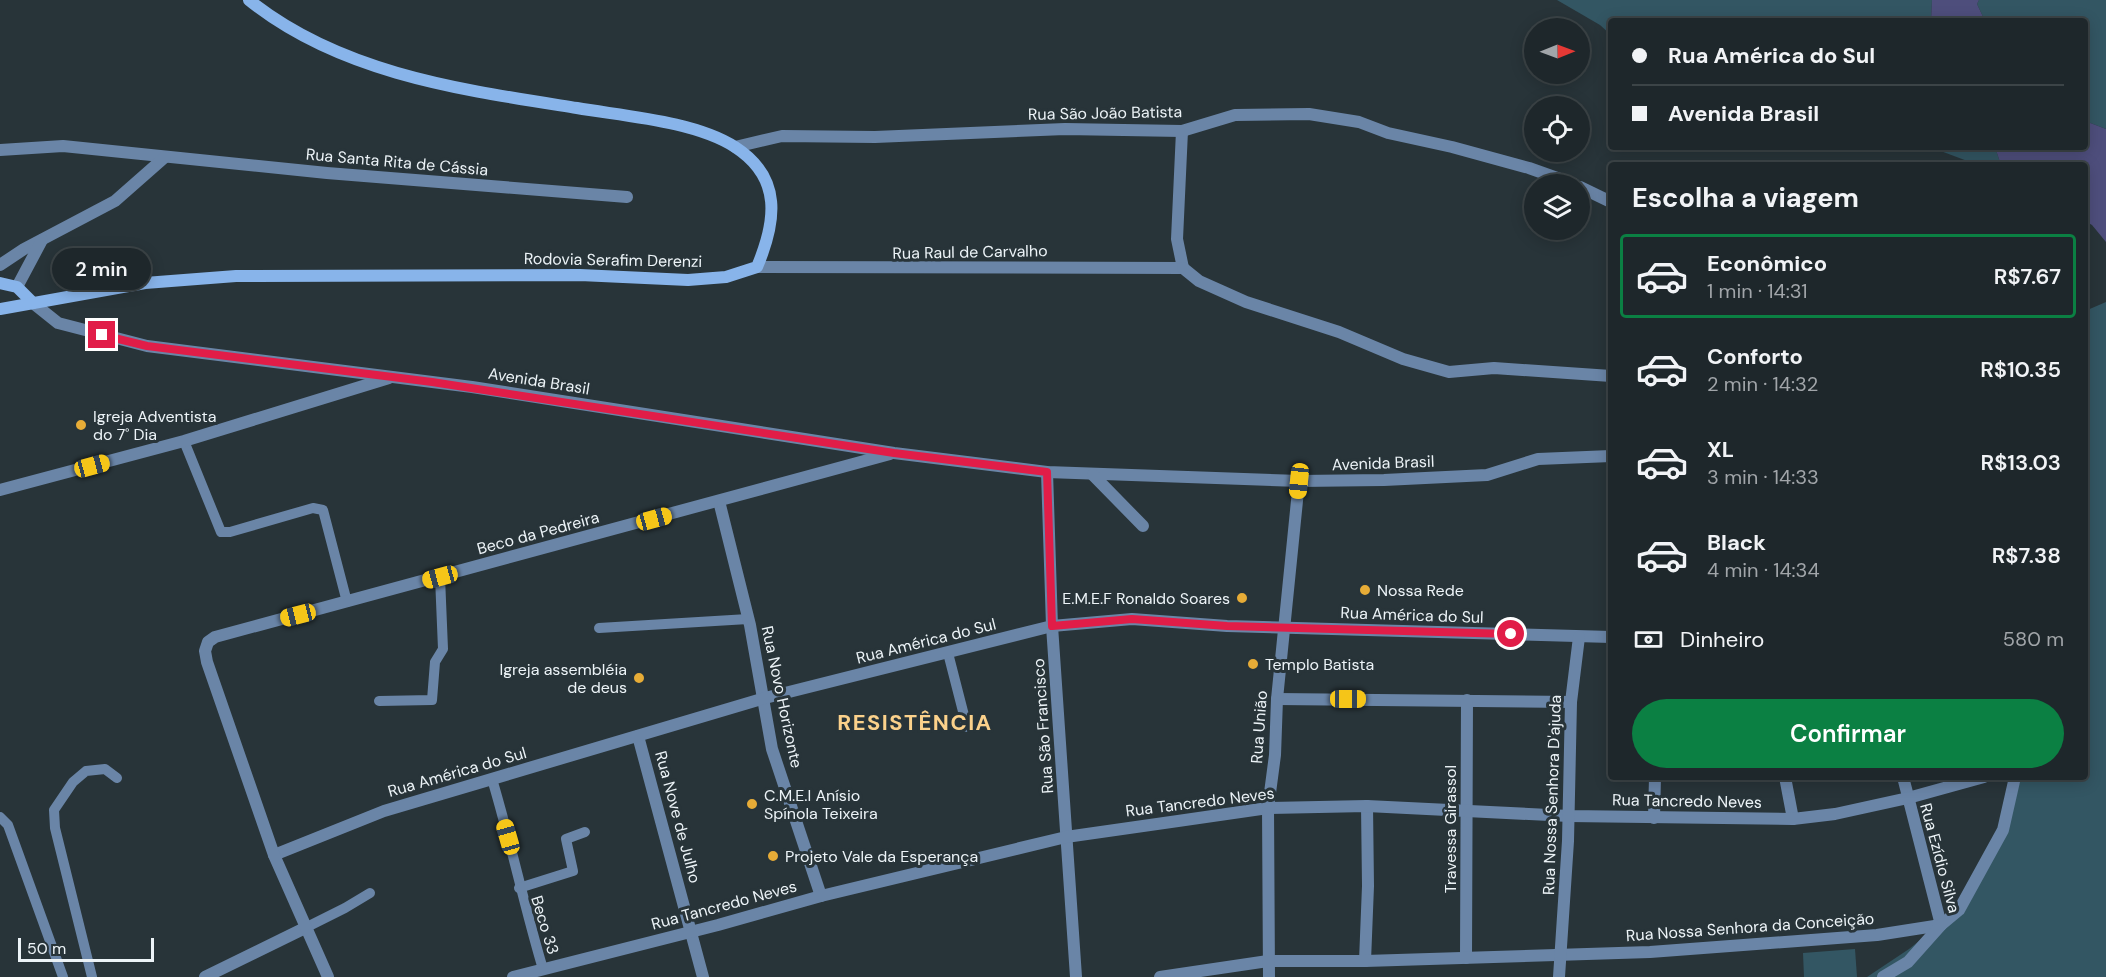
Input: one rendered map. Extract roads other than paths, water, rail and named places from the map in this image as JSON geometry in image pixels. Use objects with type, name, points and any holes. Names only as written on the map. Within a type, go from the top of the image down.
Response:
[{"type":"main road","points":[[249,0],[281,24],[342,55],[388,71],[578,109],[624,114],[703,132],[735,147],[759,169],[769,188],[773,213],[770,236],[757,267]]},
{"type":"main road","name":"Rodovia Serafim Derenzi","points":[[0,309],[145,283],[236,276],[580,275],[688,280],[726,277],[757,267]]},
{"type":"main road","points":[[0,282],[17,287],[33,303]]},
{"type":"street","name":"Rua São João Batista","points":[[735,147],[782,136],[875,137],[1065,129],[1182,131],[1235,115],[1309,114],[1359,122],[1388,133],[1452,147],[1546,174]]},
{"type":"street","points":[[1182,131],[1177,239],[1183,268],[1199,281],[1261,307],[1339,333],[1403,359],[1449,372],[1494,368],[1608,376]]},
{"type":"street","name":"Rua Santa Rita de Cássia","points":[[0,150],[63,146],[627,197]]},
{"type":"street","points":[[0,265],[43,239],[116,201],[165,157]]},
{"type":"street","points":[[1590,192],[1608,201]]},
{"type":"street","points":[[17,287],[43,239]]},
{"type":"street","name":"Rua Raul de Carvalho","points":[[757,267],[1183,268]]},
{"type":"street","name":"Avenida Brasil","points":[[33,303],[58,323],[147,346],[393,376],[894,453],[1047,472],[1299,481],[1487,476],[1538,459],[1608,456]]},
{"type":"street","points":[[0,490],[184,441],[393,376]]},
{"type":"street","name":"Beco da Pedreira","points":[[328,977],[304,928],[274,855],[207,662],[205,651],[208,642],[215,637],[894,453]]},
{"type":"street","name":"Rua São Francisco","points":[[1047,472],[1052,626],[1076,977]]},
{"type":"street","points":[[1088,475],[1143,526]]},
{"type":"street","name":"Rua União","points":[[1269,977],[1268,808],[1275,755],[1283,628],[1299,481]]},
{"type":"street","name":"Rua Novo Horizonte","points":[[718,501],[748,619],[765,698],[772,749],[821,896]]},
{"type":"street","name":"Rua América do Sul","points":[[274,855],[384,811],[765,698],[1052,626],[1132,619],[1283,628],[1608,637]]},
{"type":"street","name":"Rua Nossa Senhora D'ajuda","points":[[1560,956],[1569,816],[1571,702],[1579,637]]},
{"type":"street","points":[[1277,699],[1571,702]]},
{"type":"street","name":"Travessa Girassol","points":[[1466,958],[1467,700]]},
{"type":"street","name":"Rua Nove de Julho","points":[[638,736],[703,977]]},
{"type":"street","points":[[1654,818],[1655,780]]},
{"type":"street","points":[[1786,780],[1793,819]]},
{"type":"street","points":[[1904,780],[1908,798]]},
{"type":"street","name":"Rua Tancredo Neves","points":[[513,977],[692,932],[821,896],[1066,837],[1268,808],[1367,806],[1466,809],[1569,816],[1793,819],[1835,814],[1908,798],[1973,780]]},
{"type":"street","points":[[1883,977],[1908,962],[1941,925],[1959,910],[2003,830],[2014,780]]},
{"type":"street","name":"Rua Ezídio Silva","points":[[1908,798],[1941,925]]},
{"type":"street","points":[[1365,961],[1368,886],[1367,806]]},
{"type":"street","name":"Rua Nossa Senhora da Conceição","points":[[1160,977],[1268,961],[1365,961],[1650,952],[1854,937],[1941,925]]},
{"type":"street","points":[[205,977],[304,928]]},
{"type":"street","points":[[1559,977],[1560,956]]},
{"type":"lane","points":[[184,441],[221,532],[230,532],[313,508],[323,510],[347,602]]},
{"type":"lane","points":[[379,701],[432,700],[435,662],[443,649],[440,577]]},
{"type":"lane","points":[[599,628],[748,619]]},
{"type":"lane","points":[[948,653],[968,728]]},
{"type":"lane","points":[[91,977],[55,828],[54,810],[73,782],[86,771],[105,769],[117,778]]},
{"type":"lane","name":"Beco 33","points":[[492,779],[513,856],[519,888],[543,969]]},
{"type":"lane","points":[[0,817],[8,825],[63,977]]},
{"type":"lane","name":"Beco 33","points":[[519,888],[573,871],[566,839],[585,831]]},
{"type":"lane","points":[[304,928],[345,908],[370,892]]},
{"type":"water","points":[[1932,0],[1979,0],[1977,4],[1984,18],[1931,18]]},
{"type":"water","points":[[2088,122],[2106,129],[2106,242],[2088,223],[2088,162],[2000,162],[1996,150],[2088,150]]},
{"type":"place","name":"Igreja Adventista do 7˚ Dia","points":[[81,425]]},
{"type":"place","name":"Nossa Rede","points":[[1365,590]]},
{"type":"place","name":"E.M.E.F Ronaldo Soares","points":[[1242,598]]},
{"type":"place","name":"Templo Batista","points":[[1253,664]]},
{"type":"place","name":"Igreja assembléia de deus","points":[[639,678]]},
{"type":"place","name":"C.M.E.I Anísio Spínola Teixeira","points":[[752,804]]},
{"type":"place","name":"Projeto Vale da Esperança","points":[[773,856]]},
{"type":"district","name":"RESISTÊNCIA","points":[[915,722]]}]
